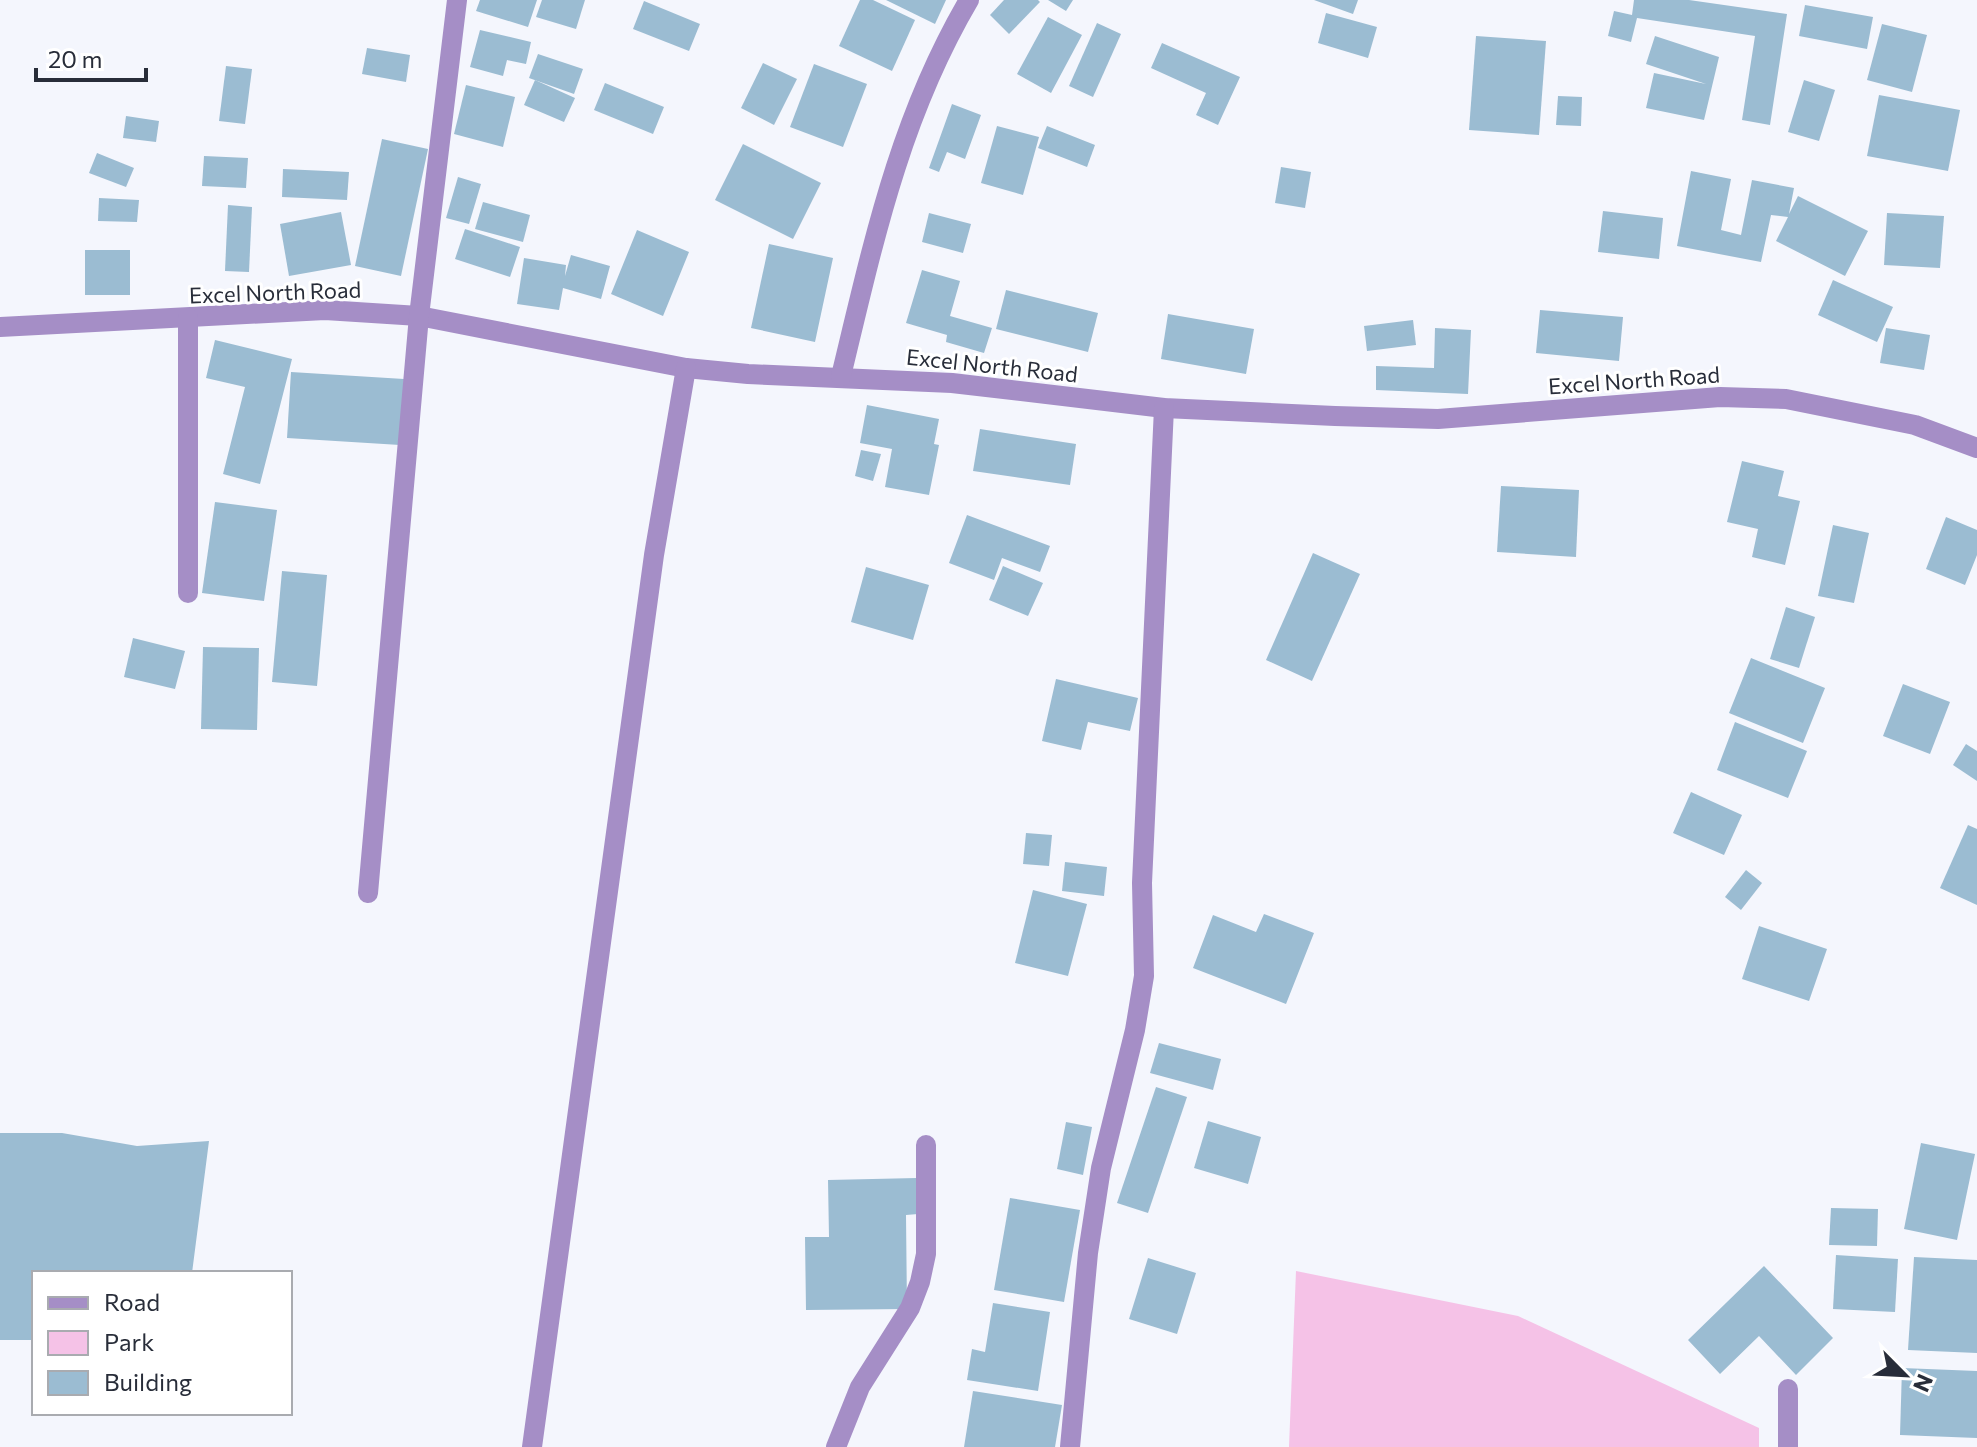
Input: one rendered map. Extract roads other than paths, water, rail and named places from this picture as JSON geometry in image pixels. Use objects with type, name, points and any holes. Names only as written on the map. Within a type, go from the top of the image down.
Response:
[{"type":"street","points":[[368,893],[419,316],[457,0]]},
{"type":"street","points":[[841,376],[891,171],[917,105],[969,0]]},
{"type":"street","name":"Excel North Road","points":[[0,327],[325,310],[419,316],[686,368],[748,374],[952,383],[1164,408],[1438,419],[1720,397],[1786,399],[1915,425],[1977,448]]},
{"type":"street","points":[[188,318],[188,593]]},
{"type":"street","points":[[532,1447],[654,555],[686,368]]},
{"type":"street","points":[[1070,1447],[1088,1253],[1101,1168],[1135,1030],[1144,976],[1142,883],[1164,408]]},
{"type":"street","points":[[836,1447],[860,1387],[910,1308],[920,1282],[926,1254],[926,1145]]},
{"type":"street","points":[[1788,1389],[1788,1447]]}]
